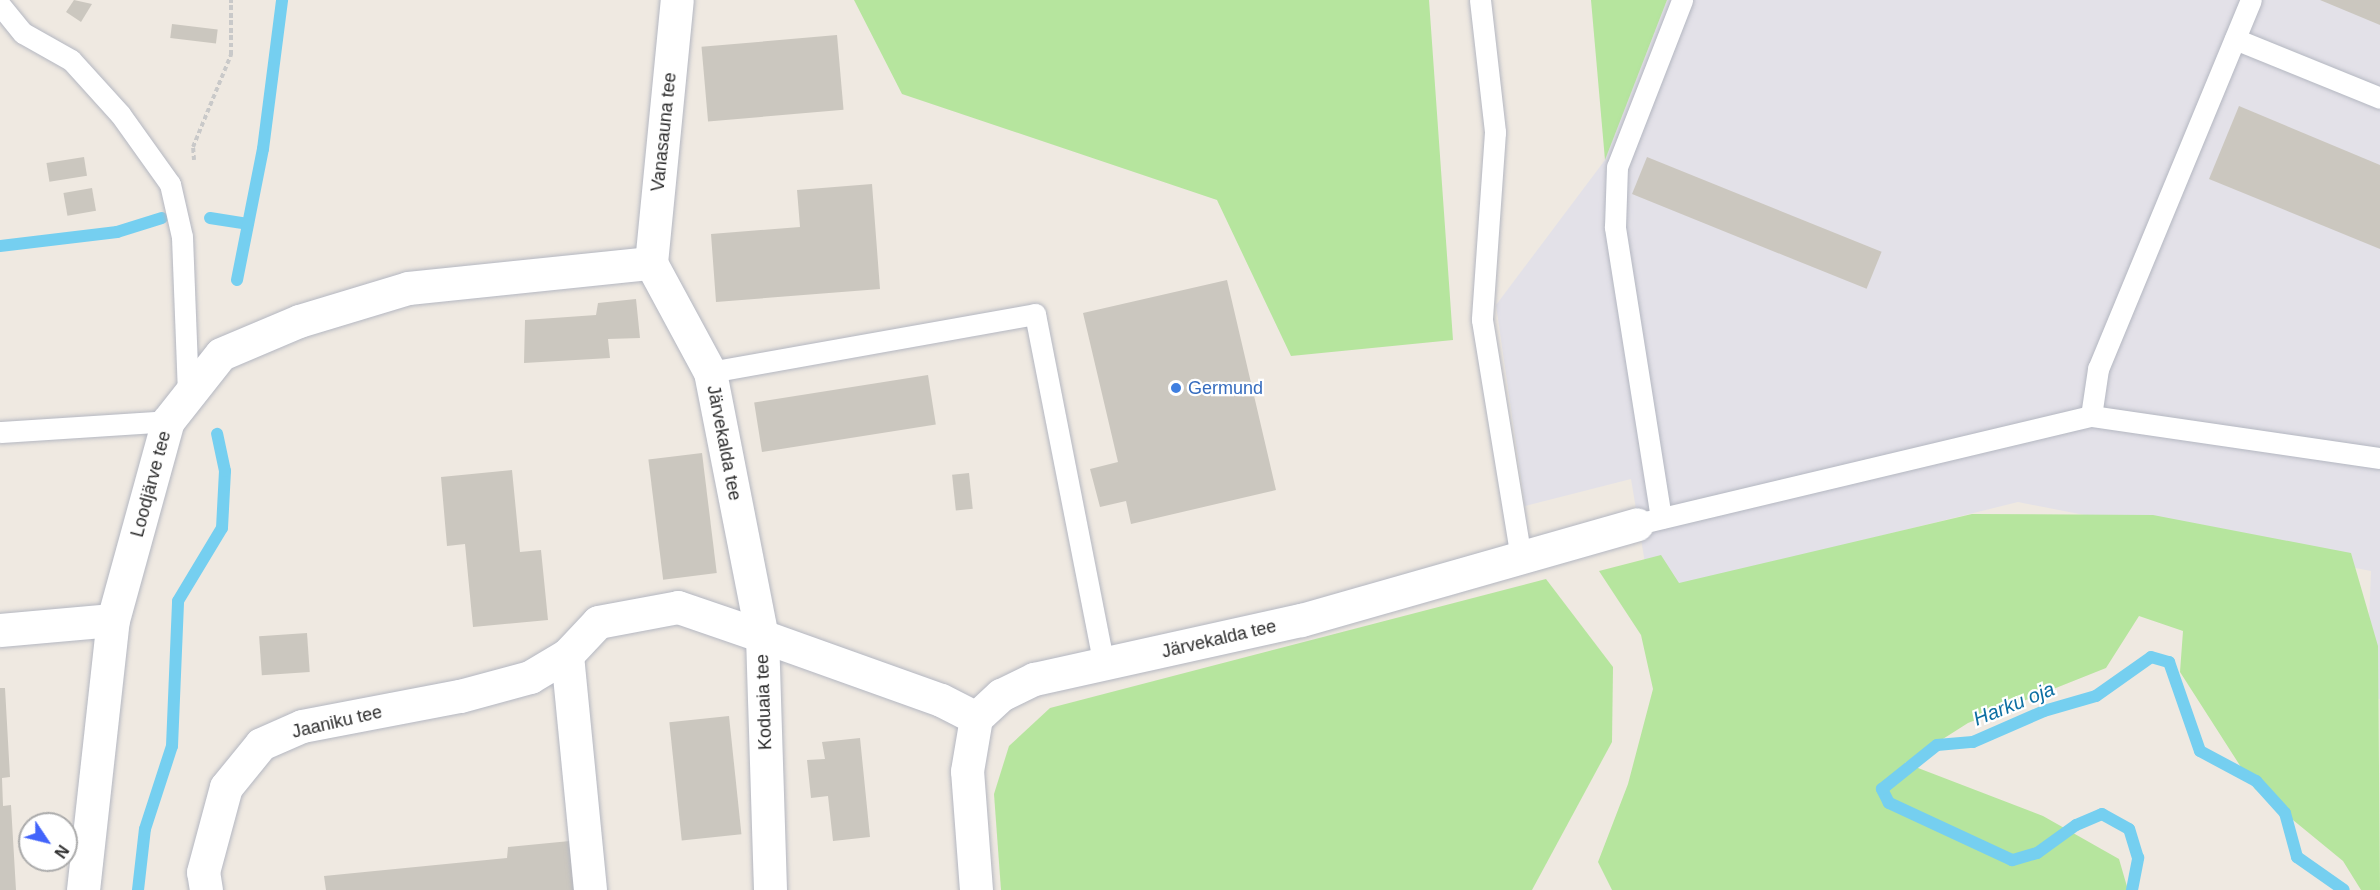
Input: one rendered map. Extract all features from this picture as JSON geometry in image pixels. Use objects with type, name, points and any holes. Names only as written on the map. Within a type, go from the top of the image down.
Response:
[{"type":"street","name":"Vanasauna tee","points":[[651,263],[677,0]]},
{"type":"street","name":"Järvekalda tee","points":[[651,263],[710,372],[762,636]]},
{"type":"street","name":"Loodjärve tee","points":[[83,890],[113,620],[168,421],[221,354],[299,321],[408,288],[651,263]]},
{"type":"street","name":"Järvekalda tee","points":[[976,718],[1001,695],[1034,679],[1104,666],[1301,620],[1649,521]]},
{"type":"street","name":"Jaaniku tee","points":[[206,890],[203,872],[226,787],[261,744],[302,726],[460,696],[530,676],[567,655],[598,622],[678,607],[762,636]]},
{"type":"street","points":[[0,630],[113,620]]},
{"type":"street","name":"Koduaia tee","points":[[770,890],[762,636],[941,700],[976,718]]},
{"type":"street","points":[[567,655],[590,890]]},
{"type":"street","points":[[976,718],[967,771],[976,890]]},
{"type":"lane","points":[[1480,0],[1495,132],[1482,320],[1521,557]]},
{"type":"lane","points":[[1682,0],[1617,167],[1615,226],[1649,521],[2091,416],[2380,458]]},
{"type":"lane","points":[[2091,416],[2098,369],[2251,0]]},
{"type":"lane","points":[[0,5],[23,33],[71,60],[120,114],[170,184],[178,220],[188,396]]},
{"type":"lane","points":[[2235,39],[2380,98]]},
{"type":"lane","points":[[710,372],[1035,314],[1104,666]]},
{"type":"lane","points":[[0,432],[168,421]]},
{"type":"path","points":[[178,220],[195,181],[193,147],[231,55],[231,0]]},
{"type":"shaded area","points":[[1667,0],[2380,0],[2380,699],[2366,698],[2371,571],[2018,502],[1650,593],[1631,479],[1525,506],[1496,305],[1605,160]]},
{"type":"green space","points":[[854,0],[1429,0],[1453,340],[1291,356],[1217,200],[902,94]]},
{"type":"green space","points":[[1591,0],[1667,0],[1605,160]]},
{"type":"green space","points":[[1972,514],[2153,515],[2351,553],[2378,646],[2380,890],[2361,890],[2343,861],[2255,789],[2180,672],[2183,631],[2139,616],[2106,668],[1968,723],[1905,763],[2043,816],[2119,859],[2128,890],[1612,890],[1598,862],[1628,784],[1653,689],[1641,635],[1599,571],[1661,555],[1679,583]]},
{"type":"green space","points":[[1546,579],[1613,667],[1612,742],[1532,890],[1001,890],[994,794],[1009,746],[1050,708]]},
{"type":"building","points":[[74,0],[92,4],[81,22],[66,12]]},
{"type":"building","points":[[2320,0],[2380,0],[2380,25]]},
{"type":"building","points":[[172,24],[218,30],[216,44],[170,38]]},
{"type":"building","points":[[837,35],[844,110],[708,122],[702,47]]},
{"type":"building","points":[[2239,106],[2380,165],[2380,249],[2209,179]]},
{"type":"building","points":[[84,157],[87,176],[49,182],[46,163]]},
{"type":"building","points":[[1647,157],[1882,252],[1867,289],[1632,194]]},
{"type":"building","points":[[872,184],[880,289],[716,302],[711,234],[800,227],[797,190]]},
{"type":"building","points":[[92,188],[96,211],[67,216],[63,193]]},
{"type":"building","name":"Germund","points":[[1227,280],[1276,490],[1131,524],[1126,501],[1100,507],[1090,469],[1118,462],[1083,313]]},
{"type":"building","points":[[636,299],[640,338],[608,339],[610,358],[524,363],[525,320],[596,315],[598,303]]},
{"type":"building","points":[[928,375],[936,424],[762,452],[754,403]]},
{"type":"building","points":[[702,453],[717,573],[663,580],[648,460]]},
{"type":"building","points":[[512,470],[520,552],[541,550],[548,620],[473,627],[465,544],[447,546],[441,477]]},
{"type":"building","points":[[969,473],[973,509],[956,511],[952,475]]},
{"type":"building","points":[[307,633],[310,672],[262,675],[259,636]]},
{"type":"building","points":[[0,688],[5,688],[10,777],[2,778],[3,806],[11,805],[16,890],[0,890]]},
{"type":"building","points":[[729,716],[741,834],[682,841],[669,722]]},
{"type":"building","points":[[860,738],[870,837],[833,841],[828,796],[811,798],[807,760],[825,759],[822,742]]},
{"type":"building","points":[[570,841],[574,890],[326,890],[324,876],[507,858],[508,847]]},
{"type":"waterway","points":[[237,280],[263,149],[282,0]]},
{"type":"waterway","points":[[0,246],[117,232],[162,218]]},
{"type":"waterway","points":[[210,218],[248,224]]},
{"type":"waterway","points":[[138,890],[145,829],[172,746],[178,601],[222,528],[225,471],[217,434]]},
{"type":"waterway","name":"Harku oja","points":[[2132,890],[2138,858],[2129,829],[2102,814],[2076,825],[2037,853],[2012,860],[1889,803],[1882,789],[1937,745],[1973,742],[2044,711],[2096,696],[2151,657],[2169,662],[2200,751],[2256,781],[2285,813],[2297,857],[2344,890]]},
{"type":"place","name":"Germund","points":[[1176,388]]}]
